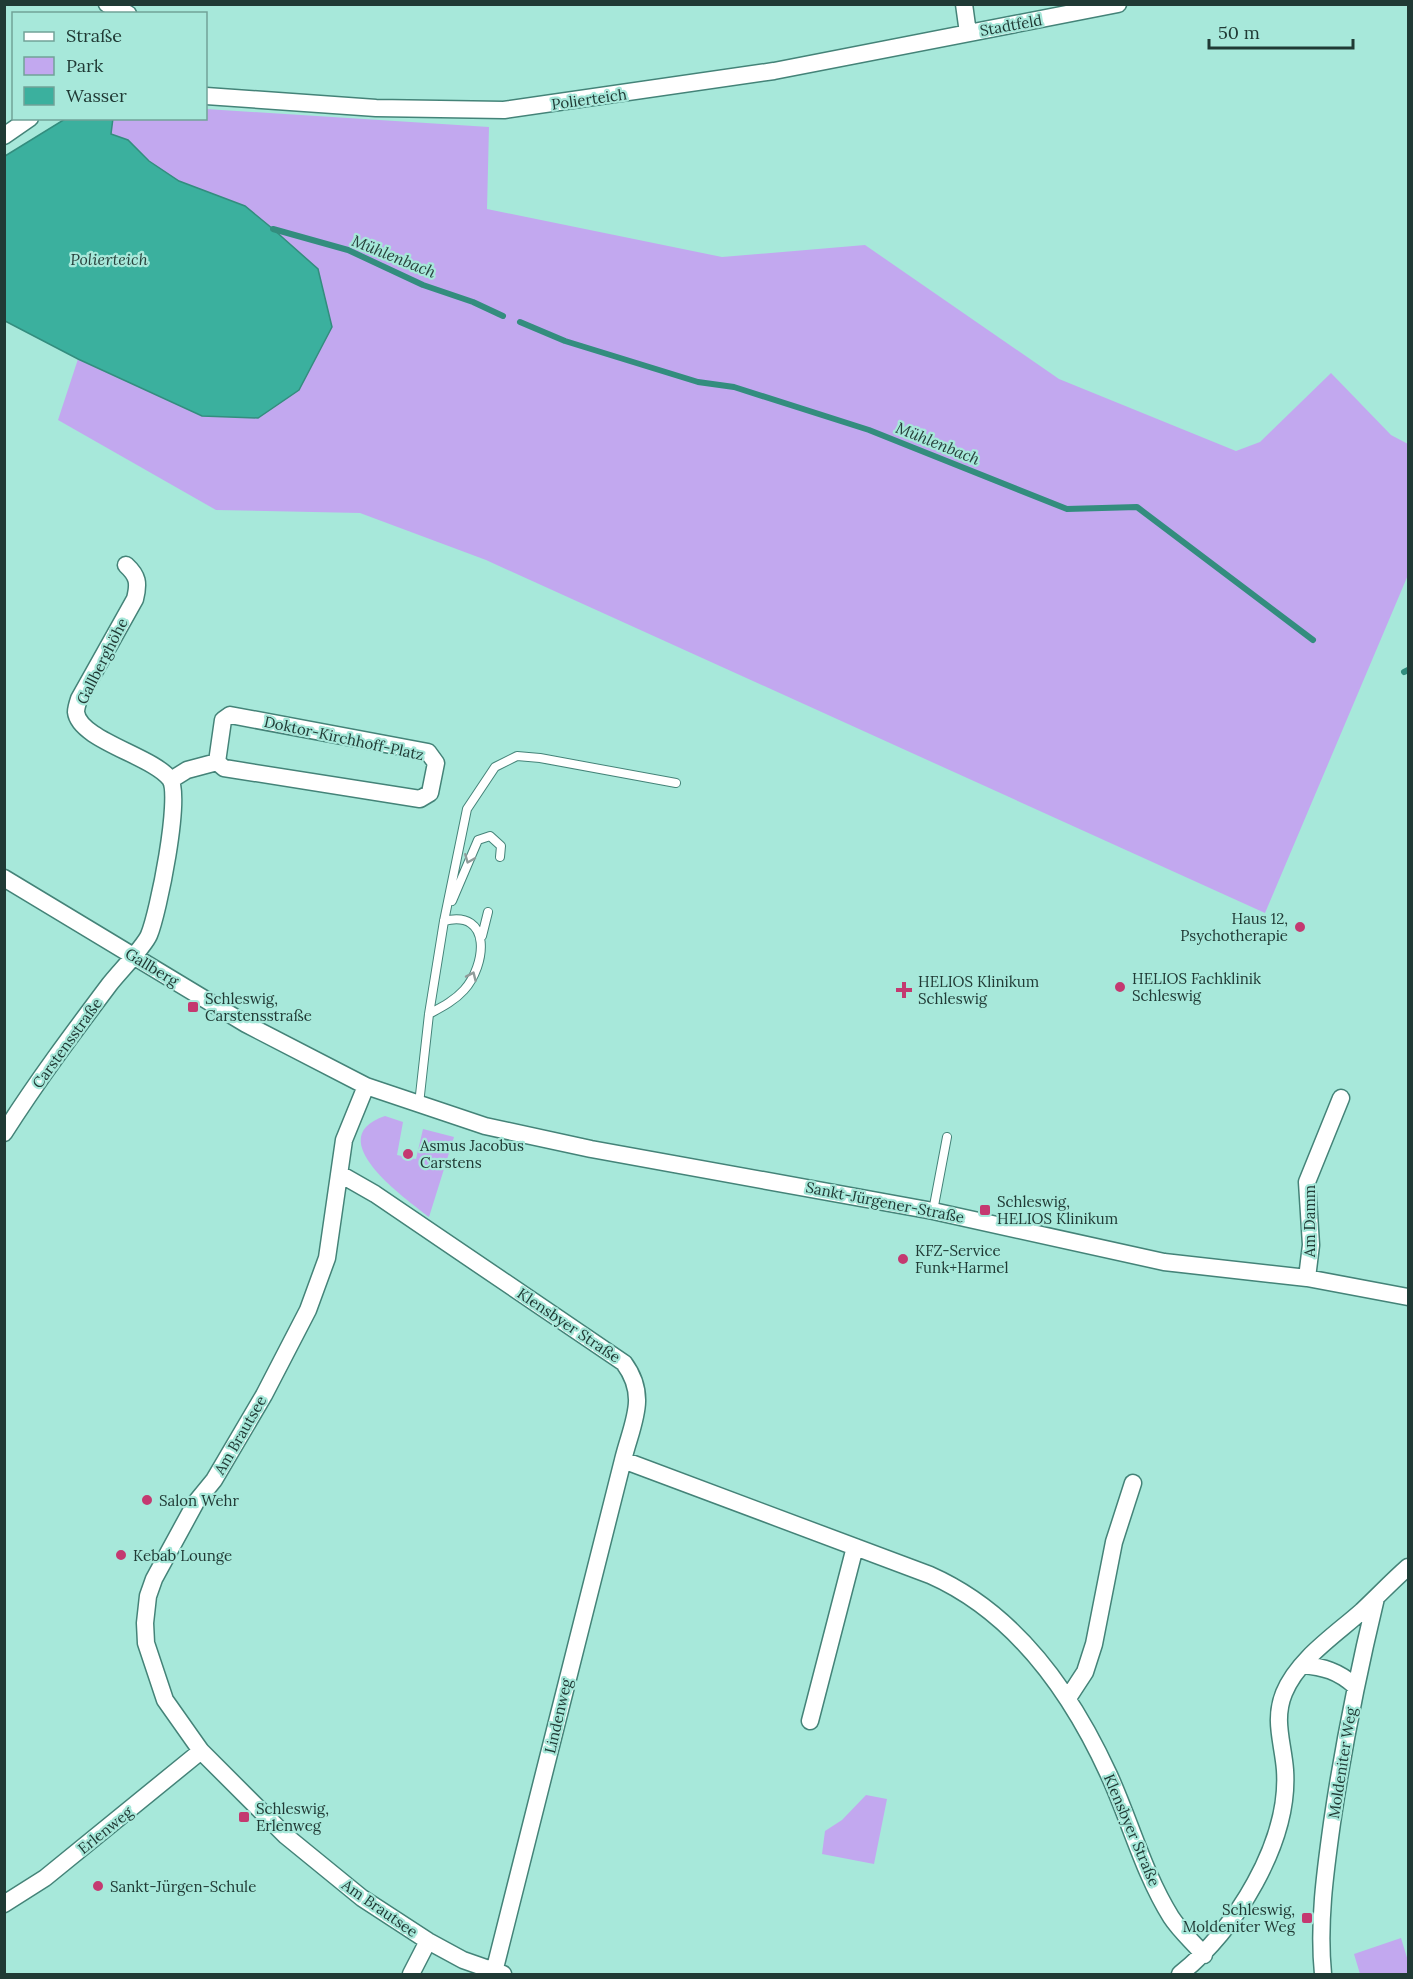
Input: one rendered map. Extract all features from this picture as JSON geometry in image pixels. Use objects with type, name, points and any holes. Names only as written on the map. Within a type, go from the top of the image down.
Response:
[{"type":"street","points":[[107,4],[124,12]]},
{"type":"street","name":"Stadtfeld","points":[[964,4],[968,33],[1118,4]]},
{"type":"street","name":"Polierteich","points":[[207,96],[376,108],[504,110],[774,71],[968,33]]},
{"type":"street","points":[[4,136],[27,120]]},
{"type":"street","name":"Gallberghöhe","points":[[126,565],[136,574],[138,586],[135,598],[79,699],[76,712],[83,726],[156,768],[171,780]]},
{"type":"street","name":"Doktor-Kirchhoff-Platz","points":[[230,715],[428,752],[436,763],[430,793],[420,799],[224,768],[217,762],[223,720],[230,715]]},
{"type":"street","points":[[132,955],[148,937],[159,898],[173,816],[174,794],[171,780],[187,770],[217,762]]},
{"type":"street","name":"Gallberg","points":[[4,878],[246,1024],[366,1086]]},
{"type":"street","name":"Carstensstraße","points":[[4,1133],[40,1077],[132,955]]},
{"type":"street","name":"Sankt-Jürgener-Straße","points":[[366,1086],[485,1126],[579,1146],[933,1211],[1164,1262],[1307,1278],[1408,1297]]},
{"type":"street","name":"Am Brautsee","points":[[366,1086],[344,1140],[327,1258],[308,1310],[264,1395],[214,1480],[196,1502],[182,1526],[148,1596],[145,1623],[146,1643],[165,1700],[201,1751],[286,1836],[362,1898],[428,1941],[463,1960],[499,1973]]},
{"type":"street","name":"Am Damm","points":[[1307,1278],[1311,1245],[1307,1182],[1341,1098]]},
{"type":"street","name":"Klensbyer Straße","points":[[340,1174],[375,1194],[624,1364],[634,1378],[639,1395],[623,1460],[948,1583],[996,1614],[1037,1657],[1068,1698],[1108,1773],[1172,1918],[1204,1955]]},
{"type":"street","name":"Lindenweg","points":[[499,1973],[623,1460]]},
{"type":"street","points":[[1068,1698],[1085,1672],[1094,1644],[1114,1542],[1133,1483]]},
{"type":"street","points":[[810,1721],[855,1547]]},
{"type":"street","points":[[1180,1974],[1204,1955],[1238,1914],[1279,1829],[1285,1771],[1277,1731],[1284,1694],[1302,1665],[1408,1567]]},
{"type":"street","name":"Moldeniter Weg","points":[[1323,1974],[1322,1930],[1327,1856],[1355,1686],[1376,1598]]},
{"type":"street","points":[[1302,1665],[1323,1666],[1342,1675],[1355,1686]]},
{"type":"street","name":"Erlenweg","points":[[4,1905],[45,1878],[201,1751]]},
{"type":"street","points":[[411,1974],[428,1941]]},
{"type":"lane","points":[[419,1104],[429,1014],[444,921],[467,809],[495,767],[517,756],[540,758],[676,783]]},
{"type":"lane","points":[[444,921],[478,840],[490,836],[501,846],[500,857]]},
{"type":"lane","points":[[429,1014],[453,1001],[472,980],[488,912]]},
{"type":"lane","points":[[444,921],[458,917],[472,922],[478,928],[481,940]]},
{"type":"lane","points":[[933,1211],[947,1137]]},
{"type":"green space","points":[[207,109],[489,127],[487,209],[722,257],[865,245],[1059,379],[1236,451],[1260,442],[1331,373],[1391,435],[1408,444],[1408,575],[1265,913],[486,560],[360,513],[216,510],[58,420],[78,359],[5,321],[5,156],[63,120],[207,120]]},
{"type":"green space","points":[[385,1116],[403,1122],[397,1155],[416,1159],[423,1129],[454,1137],[429,1217],[388,1183],[364,1153],[361,1139],[367,1126]]},
{"type":"green space","points":[[866,1795],[887,1799],[874,1864],[822,1854],[825,1831],[842,1820]]},
{"type":"green space","points":[[1401,1938],[1408,1961],[1408,1974],[1360,1974],[1354,1954]]},
{"type":"water","name":"Polierteich","points":[[63,120],[113,120],[111,134],[128,140],[149,161],[179,181],[245,206],[318,269],[332,327],[299,390],[258,418],[202,416],[78,359],[5,321],[5,156]]},
{"type":"waterway","name":"Mühlenbach","points":[[273,229],[348,250],[423,285],[473,302],[503,316]]},
{"type":"waterway","name":"Mühlenbach","points":[[520,322],[565,341],[698,382],[734,387],[869,430],[1067,509],[1137,507],[1313,640]]},
{"type":"waterway","name":"Mühlenbach","points":[[1404,672],[1408,670]]},
{"type":"place","name":"Haus 12, Psychotherapie","points":[[1300,927]]},
{"type":"place","name":"HELIOS Fachklinik Schleswig","points":[[1120,987]]},
{"type":"place","name":"HELIOS Klinikum Schleswig","points":[[904,990]]},
{"type":"place","name":"Schleswig, Carstensstraße","points":[[193,1007]]},
{"type":"place","name":"Asmus Jacobus Carstens","points":[[408,1154]]},
{"type":"place","name":"Schleswig, HELIOS Klinikum","points":[[985,1210]]},
{"type":"place","name":"KFZ-Service Funk+Harmel","points":[[903,1259]]},
{"type":"place","name":"Salon Wehr","points":[[147,1500]]},
{"type":"place","name":"Kebab Lounge","points":[[121,1555]]},
{"type":"place","name":"Schleswig, Erlenweg","points":[[244,1817]]},
{"type":"place","name":"Sankt-Jürgen-Schule","points":[[98,1886]]},
{"type":"place","name":"Schleswig, Moldeniter Weg","points":[[1307,1918]]}]
